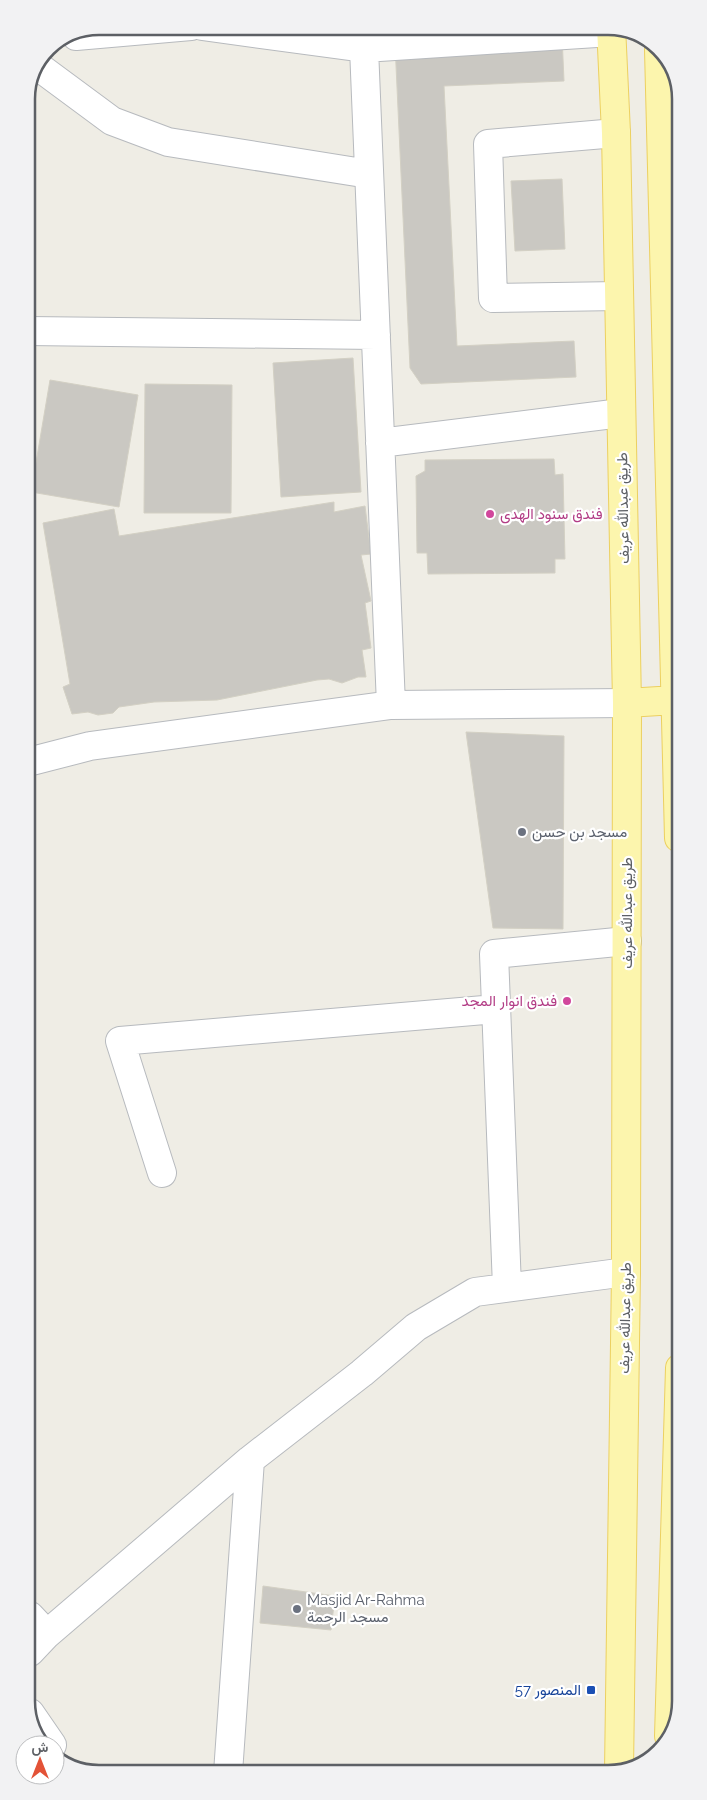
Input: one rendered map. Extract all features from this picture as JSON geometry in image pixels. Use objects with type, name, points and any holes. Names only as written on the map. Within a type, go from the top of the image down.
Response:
[{"type":"main road","name":"طريق عبدالله عريف","points":[[612,35],[616,133],[627,703],[626,1272],[619,1764]]},
{"type":"main road","points":[[659,61],[672,377]]},
{"type":"main road","points":[[627,703],[672,715]]},
{"type":"main road","points":[[669,1720],[672,1636]]},
{"type":"street","points":[[268,35],[364,48],[534,35]]},
{"type":"street","points":[[364,48],[391,705]]},
{"type":"street","points":[[43,70],[112,121],[168,142],[369,174]]},
{"type":"street","points":[[616,133],[488,144],[493,298],[619,296]]},
{"type":"street","points":[[35,331],[376,335]]},
{"type":"street","points":[[380,443],[622,413]]},
{"type":"street","points":[[35,760],[90,746],[391,705],[627,703]]},
{"type":"street","points":[[507,1287],[494,954],[627,941]]},
{"type":"street","points":[[162,1173],[120,1041],[496,1009]]},
{"type":"street","points":[[36,1634],[250,1460],[362,1373],[416,1327],[475,1292],[626,1272]]},
{"type":"street","points":[[229,1765],[250,1460]]},
{"type":"building","points":[[562,36],[564,81],[444,86],[457,346],[574,341],[576,377],[421,384],[410,368],[395,44]]},
{"type":"building","points":[[562,179],[565,249],[515,251],[511,181]]},
{"type":"building","points":[[353,358],[361,492],[281,497],[273,363]]},
{"type":"building","points":[[50,380],[138,395],[119,507],[35,493],[35,468]]},
{"type":"building","points":[[145,384],[232,385],[231,513],[144,513]]},
{"type":"building","name":"فندق سنود الهدى","points":[[554,459],[555,475],[563,474],[565,559],[555,559],[555,573],[428,574],[427,553],[417,553],[416,476],[425,471],[425,460]]},
{"type":"building","points":[[334,502],[334,512],[365,506],[371,554],[361,555],[371,601],[365,603],[371,648],[362,650],[366,677],[358,677],[342,683],[329,679],[317,680],[217,700],[154,702],[119,707],[113,713],[98,715],[88,712],[72,714],[63,687],[70,684],[43,523],[114,509],[119,536]]},
{"type":"building","name":"مسجد بن حسن","points":[[466,732],[564,736],[563,929],[493,928]]},
{"type":"building","name":"Masjid Ar-Rahma مسجد الرحمة","points":[[263,1586],[335,1596],[331,1630],[260,1623]]},
{"type":"place","name":"فندق سنود الهدى","points":[[490,514]]},
{"type":"place","name":"مسجد بن حسن","points":[[522,832]]},
{"type":"place","name":"فندق انوار المجد","points":[[567,1001]]},
{"type":"place","name":"Masjid Ar-Rahma مسجد الرحمة","points":[[297,1609]]},
{"type":"place","name":"المنصور 57","points":[[591,1690]]}]
